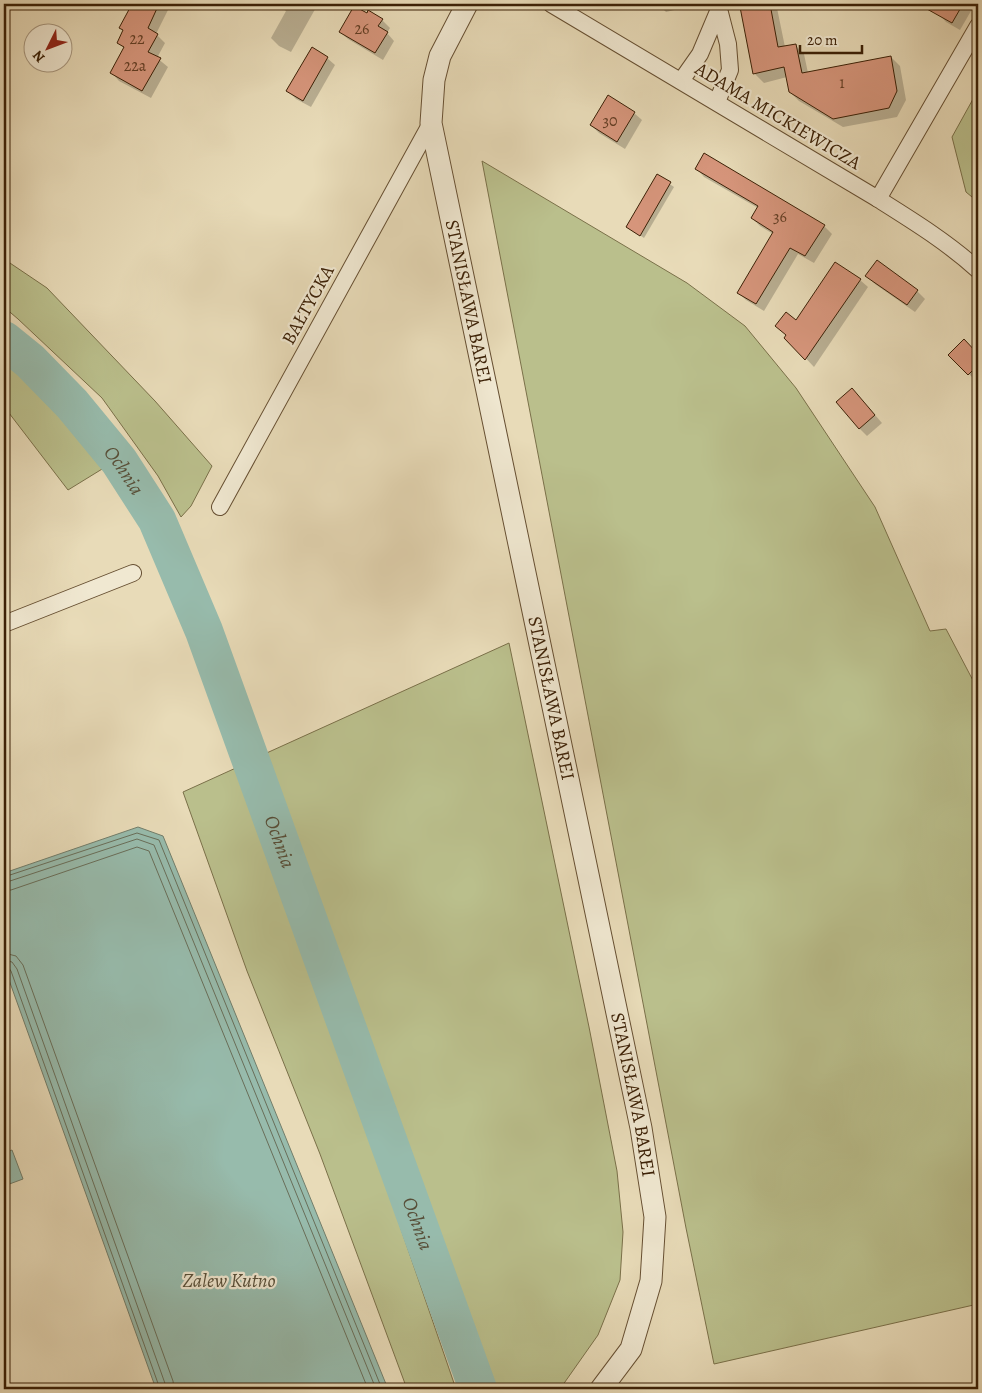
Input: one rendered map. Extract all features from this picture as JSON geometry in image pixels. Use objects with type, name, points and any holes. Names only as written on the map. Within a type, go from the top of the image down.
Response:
[{"type":"street","name":"STANISŁAWA BAREI","points":[[467,4],[440,56],[434,80],[431,123],[641,1128],[655,1217],[651,1281],[632,1349],[601,1389]]},
{"type":"street","name":"ADAMA MICKIEWICZA","points":[[551,4],[878,199],[954,248],[978,270]]},
{"type":"street","points":[[681,81],[700,54],[718,6]]},
{"type":"street","points":[[717,102],[730,70],[728,44],[718,6]]},
{"type":"street","points":[[878,199],[978,26]]},
{"type":"street","name":"BAŁTYCKA","points":[[220,507],[431,123]]},
{"type":"street","points":[[4,624],[134,573]]},
{"type":"green space","points":[[978,90],[978,202],[966,192],[952,137]]},
{"type":"green space","points":[[482,161],[687,283],[745,326],[796,388],[875,507],[930,631],[946,629],[978,690],[978,1304],[714,1364],[686,1228]]},
{"type":"green space","points":[[4,259],[47,288],[155,401],[212,466],[191,506],[181,517],[158,476],[102,398],[4,307]]},
{"type":"green space","points":[[4,350],[36,380],[74,421],[107,466],[68,490],[9,413],[4,412]]},
{"type":"green space","points":[[509,643],[617,1171],[623,1232],[620,1280],[598,1335],[560,1389],[495,1389],[485,1371],[260,756]]},
{"type":"green space","points":[[238,767],[314,987],[353,1089],[456,1389],[407,1389],[320,1154],[247,971],[183,792]]},
{"type":"water","name":"Zalew Kutno","points":[[138,827],[163,836],[388,1389],[156,1389],[4,966],[4,873]]},
{"type":"water","points":[[12,1150],[23,1179],[4,1186],[4,1153]]},
{"type":"building","points":[[132,4],[159,4],[148,28],[158,34],[148,52],[161,58],[142,91],[110,73],[124,47],[117,43],[123,30],[119,28]]},
{"type":"building","points":[[753,4],[770,4],[778,47],[796,44],[802,73],[891,56],[897,91],[889,108],[833,119],[789,92],[784,67],[753,74],[740,7]]},
{"type":"building","points":[[918,4],[963,4],[952,23]]},
{"type":"building","points":[[354,6],[367,13],[368,10],[383,19],[378,26],[388,32],[375,53],[339,32]]},
{"type":"building","points":[[312,47],[328,57],[303,101],[286,91]]},
{"type":"building","points":[[608,95],[635,112],[617,142],[590,125]]},
{"type":"building","points":[[704,153],[825,225],[805,256],[790,248],[756,304],[737,293],[773,232],[751,218],[758,206],[695,169]]},
{"type":"building","points":[[657,174],[671,182],[640,236],[626,227]]},
{"type":"building","points":[[877,260],[918,290],[907,305],[865,276]]},
{"type":"building","points":[[835,262],[861,279],[805,360],[784,338],[786,335],[775,326],[786,312],[796,320]]},
{"type":"building","points":[[964,339],[978,354],[978,365],[968,375],[948,355]]},
{"type":"building","points":[[852,388],[875,415],[859,429],[836,402]]},
{"type":"waterway","name":"Ochnia","points":[[4,340],[30,361],[72,404],[119,461],[157,520],[204,631],[478,1389]]}]
